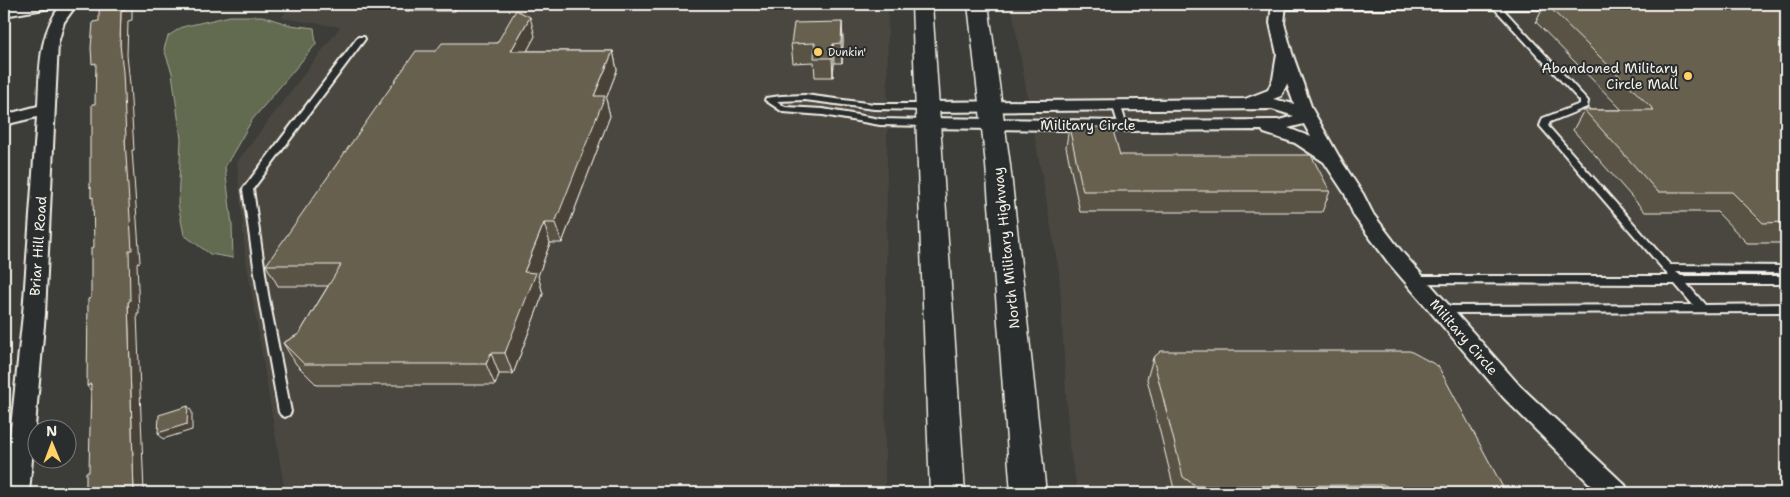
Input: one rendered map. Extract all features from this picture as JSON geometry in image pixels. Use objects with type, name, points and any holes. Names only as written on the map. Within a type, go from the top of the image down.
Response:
[{"type":"main road","points":[[922,4],[948,493]]},
{"type":"main road","name":"North Military Highway","points":[[978,4],[1029,493]]},
{"type":"street","points":[[4,12],[50,4]]},
{"type":"street","name":"Briar Hill Road","points":[[16,493],[34,314],[50,43],[53,30],[60,16],[70,4]]},
{"type":"street","name":"Military Circle","points":[[1279,5],[1277,23],[1284,53],[1308,117],[1333,162],[1354,194],[1364,216],[1415,280],[1512,392],[1616,493]]},
{"type":"street","name":"Military Circle","points":[[1243,104],[1274,93],[1281,79],[1284,53]]},
{"type":"street","name":"Military Circle","points":[[991,115],[1116,104],[1272,104],[1285,106],[1308,117]]},
{"type":"street","points":[[4,120],[47,109]]},
{"type":"street","name":"Military Circle","points":[[928,115],[991,115],[1123,126],[1279,125],[1308,117]]},
{"type":"street","name":"Military Circle","points":[[1246,125],[1295,136],[1317,147],[1333,162]]},
{"type":"lane","points":[[1279,5],[1565,7]]},
{"type":"lane","points":[[1497,7],[1584,101],[1584,105],[1546,120],[1544,126],[1703,309]]},
{"type":"lane","points":[[285,412],[263,294],[248,189],[361,40]]},
{"type":"lane","points":[[792,97],[816,98],[928,115],[880,122],[824,112],[783,109],[769,100],[792,97]]},
{"type":"lane","points":[[1116,104],[1123,126]]},
{"type":"lane","points":[[1667,268],[1786,269]]},
{"type":"lane","points":[[1415,280],[1786,280]]},
{"type":"lane","points":[[1441,310],[1786,308]]},
{"type":"shaded area","points":[[292,4],[888,4],[885,493],[285,493],[245,253],[237,162],[340,27],[281,18]]},
{"type":"shaded area","points":[[1011,4],[1786,4],[1786,493],[1078,493],[1069,447],[1059,272]]},
{"type":"green space","points":[[230,16],[262,16],[290,25],[314,28],[316,44],[252,120],[225,167],[232,225],[233,258],[210,254],[184,235],[178,204],[181,139],[172,73],[164,49],[168,36],[182,27]]},
{"type":"building","points":[[99,4],[126,4],[126,9],[121,10],[120,44],[132,250],[129,250],[130,301],[128,302],[134,493],[86,493],[86,472],[89,472],[91,384],[87,386],[88,299],[91,298],[91,248],[94,247],[93,197],[91,198],[90,188],[90,136],[92,136],[92,104],[95,104],[96,63],[92,64],[91,48],[93,22],[99,21]]},
{"type":"building","name":"Abandoned Military Circle Mall","points":[[1546,4],[1786,4],[1786,222],[1763,223],[1732,192],[1658,192],[1584,110],[1654,110]]},
{"type":"building","points":[[516,10],[530,17],[511,51],[613,51],[594,96],[605,96],[555,223],[544,223],[524,272],[536,273],[505,353],[491,353],[486,364],[304,364],[283,343],[299,334],[341,265],[266,265],[416,51],[436,51],[442,43],[497,43]]},
{"type":"building","points":[[842,22],[841,43],[833,44],[832,58],[814,58],[815,43],[791,44],[794,23]]},
{"type":"building","points":[[1069,127],[1112,127],[1120,155],[1311,155],[1330,191],[1083,191]]},
{"type":"building","points":[[1161,351],[1410,351],[1438,366],[1506,493],[1397,493],[1385,485],[1196,486],[1183,477],[1153,358]]},
{"type":"building","points":[[188,406],[187,424],[158,433],[159,415]]},
{"type":"place","name":"Dunkin'","points":[[818,52]]},
{"type":"place","name":"Abandoned Military Circle Mall","points":[[1688,76]]}]
